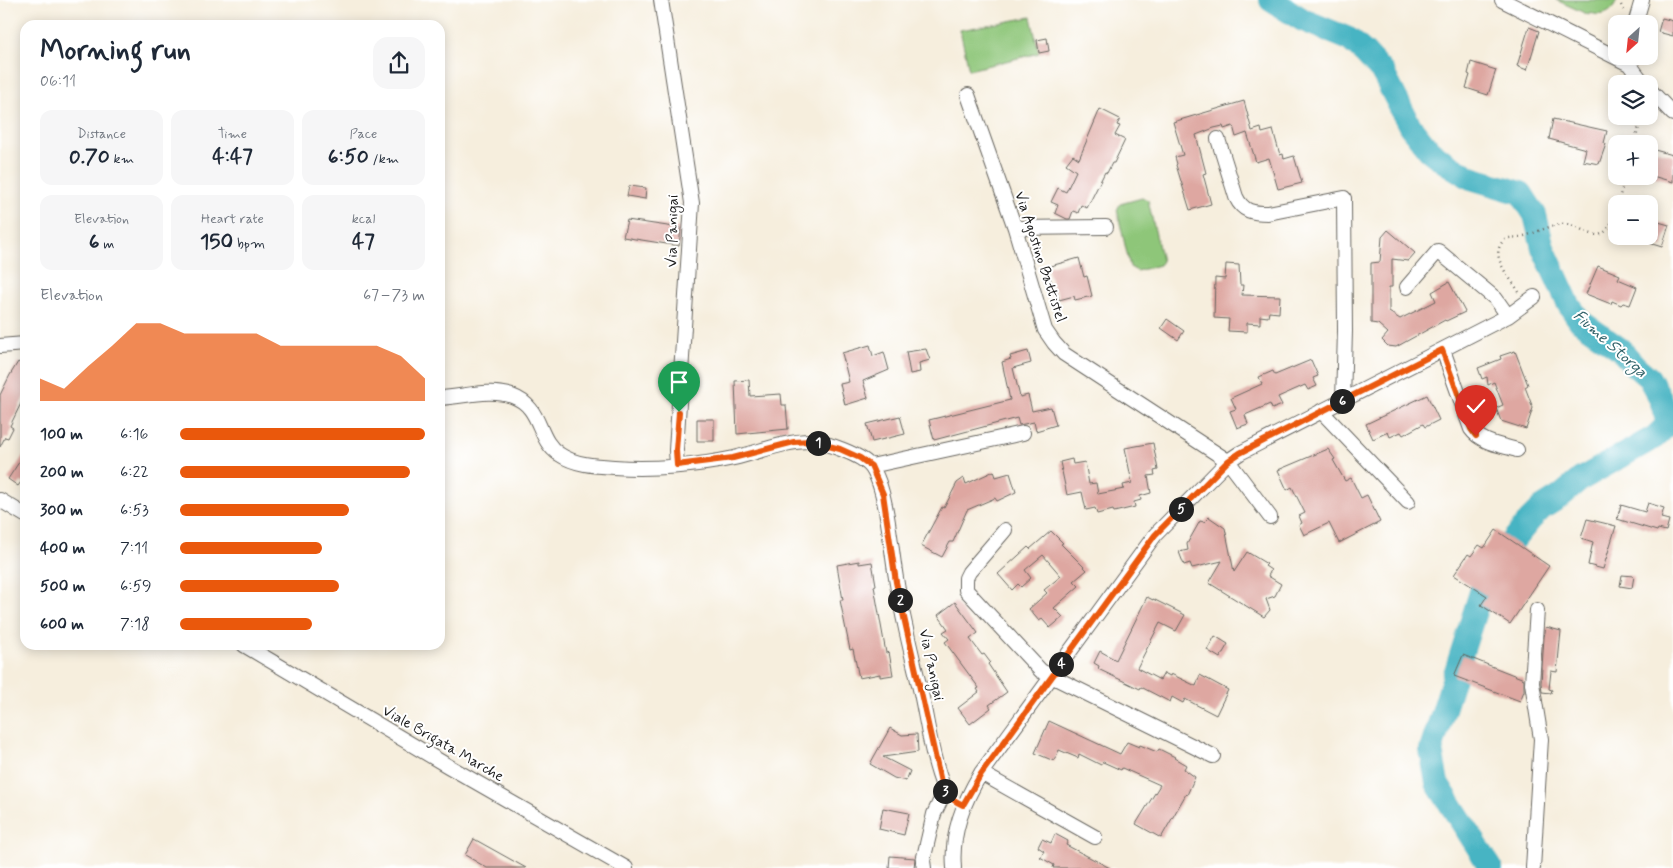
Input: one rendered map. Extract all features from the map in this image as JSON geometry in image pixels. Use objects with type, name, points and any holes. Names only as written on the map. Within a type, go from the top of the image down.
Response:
[{"type":"street","name":"Via Panigai","points":[[661,0],[692,204],[676,450],[677,465]]},
{"type":"street","points":[[1502,0],[1608,50]]},
{"type":"street","points":[[1638,15],[1642,0]]},
{"type":"street","name":"Via Agostino Battistel","points":[[968,95],[1015,228],[1045,330],[1054,344],[1064,354],[1228,461],[1270,517]]},
{"type":"street","points":[[1658,98],[1673,114]]},
{"type":"street","points":[[1218,139],[1236,197],[1246,210],[1256,213],[1268,213],[1344,198],[1345,330],[1343,400]]},
{"type":"street","points":[[1015,228],[1106,227]]},
{"type":"street","points":[[1407,287],[1438,251],[1496,299],[1508,316]]},
{"type":"street","points":[[954,868],[955,836],[963,805],[981,774],[1155,535],[1228,461],[1321,411],[1508,316],[1531,300]]},
{"type":"street","points":[[0,346],[20,344]]},
{"type":"street","points":[[1442,350],[1471,429],[1476,436],[1516,450]]},
{"type":"street","points":[[445,398],[496,393],[510,395],[522,400],[530,407],[549,444],[558,453],[570,460],[585,464],[625,468],[652,468],[733,458],[794,442],[810,441],[840,449],[860,458],[871,466],[1024,434]]},
{"type":"street","points":[[1321,411],[1408,502]]},
{"type":"street","name":"Via Panigai","points":[[871,466],[883,494],[896,582],[932,748],[945,791]]},
{"type":"street","points":[[0,500],[20,512]]},
{"type":"street","points":[[1005,530],[969,572],[966,578],[966,590],[1041,671],[1053,675],[1213,756]]},
{"type":"street","points":[[1533,868],[1540,739],[1532,682],[1537,610]]},
{"type":"street","name":"Viale Brigata Marche","points":[[252,650],[448,766],[626,868]]},
{"type":"street","points":[[981,774],[1095,837]]},
{"type":"street","points":[[945,791],[951,800],[963,805]]},
{"type":"street","points":[[924,868],[923,861],[934,814],[945,791]]},
{"type":"path","points":[[1531,300],[1499,260],[1498,247],[1504,239],[1523,237],[1550,227],[1566,224],[1591,235],[1597,235],[1608,227]]},
{"type":"green space","points":[[1556,0],[1617,0],[1613,8],[1607,13],[1590,13],[1589,15]]},
{"type":"green space","points":[[1031,17],[1039,53],[969,70],[960,30]]},
{"type":"green space","points":[[1142,198],[1148,200],[1162,261],[1159,265],[1137,271],[1130,267],[1117,210],[1120,204]]},
{"type":"building","points":[[1662,18],[1673,21],[1673,36],[1658,32]]},
{"type":"building","points":[[1529,27],[1539,31],[1527,70],[1517,66]]},
{"type":"building","points":[[1047,38],[1049,51],[1039,53],[1037,40]]},
{"type":"building","points":[[1471,62],[1496,70],[1488,95],[1466,88]]},
{"type":"building","points":[[1244,101],[1252,131],[1261,128],[1262,133],[1273,130],[1280,155],[1283,154],[1284,159],[1294,156],[1302,183],[1278,189],[1269,158],[1256,162],[1247,133],[1236,137],[1233,126],[1224,129],[1223,126],[1214,128],[1196,135],[1206,173],[1203,174],[1211,204],[1190,210],[1176,165],[1175,157],[1183,155],[1173,122]]},
{"type":"building","points":[[1100,109],[1120,119],[1117,125],[1120,126],[1115,135],[1125,140],[1114,163],[1112,163],[1107,173],[1105,172],[1087,208],[1081,205],[1078,213],[1073,211],[1070,219],[1067,219],[1055,213],[1058,205],[1051,202],[1058,188],[1066,192],[1076,171],[1066,164],[1073,155],[1079,159]]},
{"type":"building","points":[[1553,119],[1607,131],[1604,143],[1606,144],[1599,164],[1583,161],[1586,149],[1549,139]]},
{"type":"building","points":[[1658,151],[1673,155],[1673,182],[1658,178]]},
{"type":"building","points":[[629,186],[646,188],[645,199],[627,196]]},
{"type":"building","points":[[627,220],[681,228],[679,246],[623,237]]},
{"type":"building","points":[[1658,222],[1669,225],[1662,247],[1656,245],[1658,245]]},
{"type":"building","points":[[1388,230],[1415,253],[1408,261],[1392,259],[1392,287],[1389,287],[1389,312],[1400,319],[1436,301],[1432,292],[1449,282],[1465,312],[1445,320],[1396,347],[1388,346],[1382,340],[1388,333],[1378,324],[1371,323],[1371,263],[1380,262],[1382,237]]},
{"type":"building","points":[[1079,258],[1084,277],[1087,276],[1092,296],[1075,300],[1074,296],[1059,300],[1056,290],[1054,291],[1047,267]]},
{"type":"building","points":[[1226,264],[1239,265],[1240,285],[1243,285],[1242,295],[1280,296],[1279,313],[1269,312],[1268,317],[1260,316],[1260,324],[1247,323],[1247,332],[1228,331],[1229,319],[1214,318],[1215,278],[1225,279]]},
{"type":"building","points":[[1598,266],[1620,275],[1618,279],[1637,287],[1630,305],[1623,303],[1621,305],[1612,301],[1611,304],[1586,294]]},
{"type":"building","points":[[1167,319],[1184,331],[1178,340],[1161,328]]},
{"type":"building","points":[[870,345],[873,356],[884,352],[889,370],[863,381],[868,398],[845,405],[840,384],[849,382],[842,353]]},
{"type":"building","points":[[926,349],[930,360],[919,363],[920,372],[910,374],[906,352]]},
{"type":"building","points":[[1028,351],[1031,363],[1013,368],[1020,397],[1028,395],[1032,411],[1051,407],[1056,425],[1036,431],[1034,422],[1019,425],[1017,418],[934,440],[929,420],[1010,400],[1002,362],[1011,359],[1010,356]]},
{"type":"building","points":[[1515,351],[1528,385],[1525,387],[1533,408],[1526,429],[1501,421],[1496,408],[1503,405],[1494,382],[1488,385],[1487,377],[1482,379],[1478,368],[1501,359],[1500,356]]},
{"type":"building","points":[[1311,360],[1318,376],[1313,378],[1317,386],[1308,390],[1305,385],[1278,397],[1282,405],[1272,409],[1270,404],[1245,415],[1248,424],[1237,428],[1230,411],[1236,409],[1231,398],[1262,384],[1259,377],[1273,371],[1275,375]]},
{"type":"building","points":[[18,362],[20,363],[20,405],[10,426],[13,428],[8,438],[5,437],[0,447],[0,395]]},
{"type":"building","points":[[749,380],[750,396],[781,394],[782,405],[786,405],[788,429],[737,434],[735,381]]},
{"type":"building","points":[[1427,395],[1439,420],[1425,427],[1423,424],[1403,435],[1401,432],[1390,437],[1388,432],[1373,439],[1366,424]]},
{"type":"building","points":[[900,416],[905,434],[872,442],[867,424]]},
{"type":"building","points":[[697,419],[714,419],[714,441],[697,441]]},
{"type":"building","points":[[1153,443],[1158,470],[1154,471],[1155,475],[1148,476],[1151,493],[1140,496],[1141,500],[1134,502],[1135,507],[1097,514],[1095,508],[1086,510],[1082,492],[1067,495],[1060,462],[1072,459],[1073,464],[1085,462],[1089,484],[1096,483],[1098,494],[1124,489],[1123,485],[1132,483],[1125,448]]},
{"type":"building","points":[[1328,449],[1345,481],[1351,478],[1361,498],[1367,495],[1380,522],[1339,543],[1329,523],[1304,535],[1299,525],[1302,523],[1299,516],[1305,513],[1292,487],[1287,490],[1278,470]]},
{"type":"building","points":[[20,461],[20,483],[18,486],[8,479]]},
{"type":"building","points":[[994,471],[996,477],[1010,473],[1016,492],[997,501],[995,498],[967,510],[953,542],[950,542],[942,557],[921,546],[957,483],[964,478],[966,484]]},
{"type":"building","points":[[1648,503],[1664,508],[1661,518],[1669,520],[1666,531],[1658,529],[1657,531],[1617,519],[1621,505],[1645,512]]},
{"type":"building","points":[[1209,517],[1225,528],[1234,572],[1247,552],[1267,564],[1265,566],[1271,570],[1268,576],[1281,584],[1275,596],[1266,599],[1270,610],[1264,617],[1209,583],[1222,561],[1192,568],[1190,563],[1184,565],[1179,552],[1188,550],[1187,544],[1200,521],[1204,522]]},
{"type":"building","points":[[1587,519],[1616,526],[1603,569],[1588,565],[1593,542],[1581,538]]},
{"type":"building","points":[[1496,530],[1549,566],[1510,624],[1481,605],[1487,596],[1454,575],[1468,554],[1471,556],[1479,545],[1484,548]]},
{"type":"building","points":[[1051,531],[1087,570],[1074,581],[1079,586],[1054,608],[1063,617],[1050,628],[1042,619],[1039,621],[1029,609],[1047,593],[1044,590],[1061,576],[1043,555],[1025,570],[1031,578],[1021,587],[1018,584],[1012,590],[998,574],[1028,547],[1030,549]]},
{"type":"building","points":[[859,561],[859,564],[872,562],[876,585],[874,586],[886,653],[889,652],[893,675],[880,677],[880,674],[859,678],[853,649],[850,650],[840,600],[843,600],[837,565]]},
{"type":"building","points":[[1622,575],[1634,576],[1632,588],[1620,586]]},
{"type":"building","points":[[1147,597],[1185,615],[1176,631],[1160,623],[1137,668],[1160,680],[1164,673],[1170,676],[1171,674],[1196,686],[1200,675],[1228,690],[1216,715],[1185,699],[1183,703],[1172,697],[1170,702],[1141,687],[1140,689],[1098,669],[1099,666],[1094,663],[1100,651],[1116,660]]},
{"type":"building","points":[[955,602],[978,633],[970,639],[990,662],[988,664],[1007,692],[989,705],[991,708],[970,724],[958,708],[979,692],[977,689],[979,688],[945,642],[949,639],[943,632],[948,629],[938,615]]},
{"type":"building","points":[[1546,627],[1561,631],[1557,672],[1551,671],[1549,689],[1552,690],[1551,693],[1542,692],[1541,683]]},
{"type":"building","points":[[1215,636],[1228,644],[1220,658],[1207,650]]},
{"type":"building","points":[[1463,655],[1524,679],[1524,691],[1520,701],[1454,676]]},
{"type":"building","points":[[1049,721],[1120,754],[1127,742],[1157,752],[1159,749],[1186,765],[1184,769],[1195,777],[1187,795],[1161,838],[1136,824],[1160,785],[1122,768],[1121,770],[1103,762],[1101,765],[1079,754],[1078,758],[1059,750],[1054,761],[1035,753]]},
{"type":"building","points":[[890,728],[902,735],[917,734],[918,752],[883,757],[910,771],[906,781],[894,778],[870,764]]},
{"type":"building","points":[[883,808],[909,813],[904,835],[879,829]]},
{"type":"building","points":[[1055,834],[1068,841],[1066,845],[1110,868],[1053,868],[1054,865],[1040,857],[1044,851],[1038,847],[1042,839],[1051,843]]},
{"type":"building","points":[[474,839],[526,868],[487,868],[465,855]]},
{"type":"building","points":[[890,856],[915,858],[914,868],[889,868]]},
{"type":"waterway","name":"Fiume Storga","points":[[1271,0],[1303,20],[1349,39],[1365,53],[1383,73],[1410,126],[1429,150],[1443,161],[1471,178],[1521,193],[1535,215],[1543,248],[1569,305],[1580,321],[1620,349],[1649,378],[1661,400],[1668,424],[1655,437],[1581,479],[1561,496],[1542,508],[1502,554],[1483,586],[1431,750],[1437,783],[1491,868]]},
{"type":"route","points":[[679,412],[676,450],[677,465],[733,458],[794,442],[810,441],[840,449],[860,458],[871,466],[883,494],[896,582],[941,782],[951,800],[963,805],[981,774],[1155,535],[1228,461],[1240,453],[1442,350],[1471,429],[1476,436]]}]
